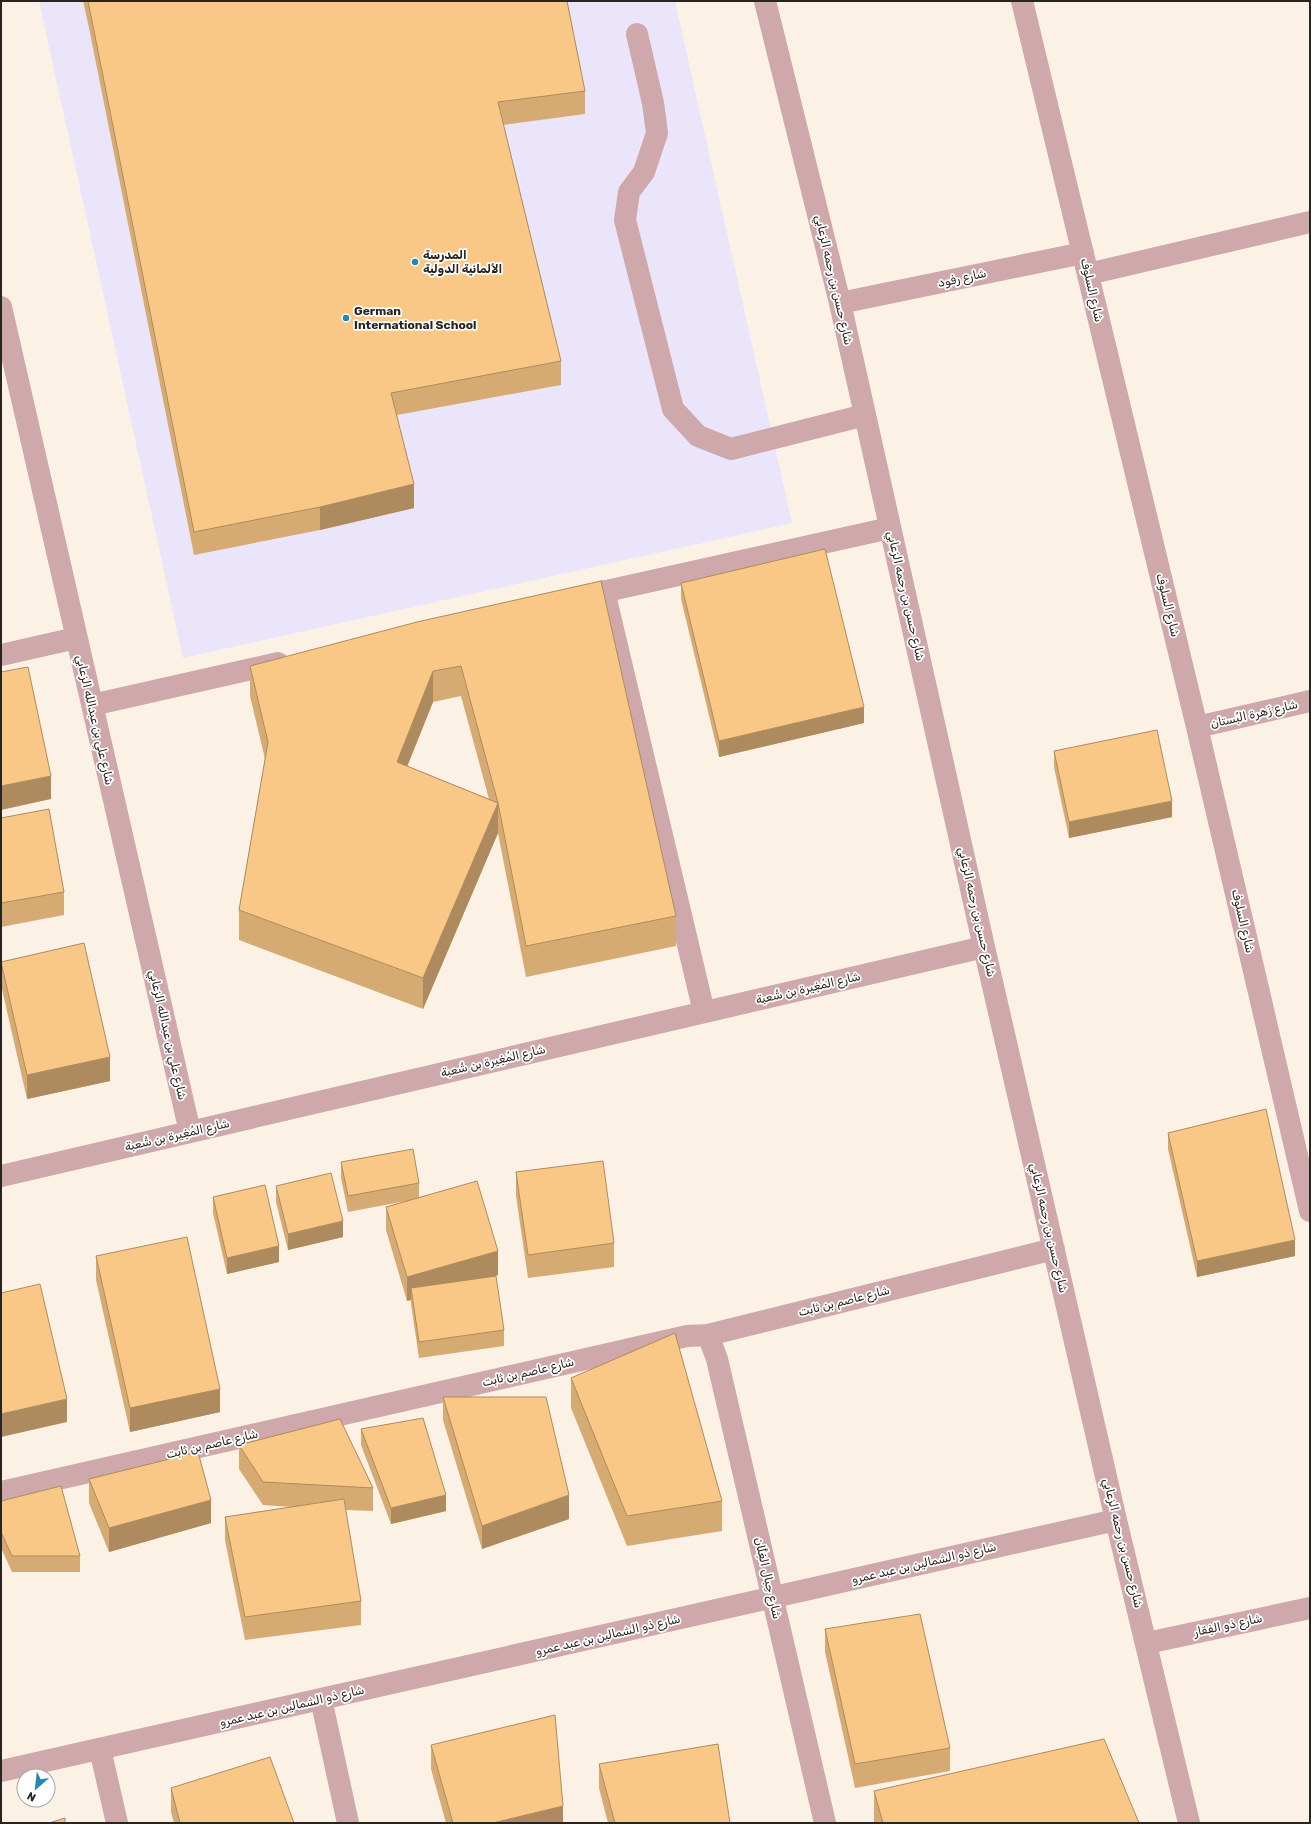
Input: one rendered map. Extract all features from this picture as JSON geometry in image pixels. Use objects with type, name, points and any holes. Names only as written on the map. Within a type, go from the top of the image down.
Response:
[{"type":"street","name":"شارع حسن بن رحمه الزعابي","points":[[766,1],[840,303],[984,947],[1116,1520],[1147,1643],[1189,1823]]},
{"type":"street","name":"شارع السلوف","points":[[1022,1],[1197,728],[1302,1134],[1310,1210]]},
{"type":"street","points":[[637,34],[653,103],[657,133],[644,172],[629,192],[625,220],[674,409],[698,436],[731,449],[865,415]]},
{"type":"street","points":[[1088,274],[1310,222]]},
{"type":"street","name":"شارع رفود","points":[[840,303],[1083,253]]},
{"type":"street","name":"شارع علي بن عبدالله الزعابي","points":[[1,307],[190,1132]]},
{"type":"street","points":[[558,601],[890,528]]},
{"type":"street","points":[[604,591],[704,1012]]},
{"type":"street","points":[[1,655],[76,638]]},
{"type":"street","points":[[92,705],[294,660]]},
{"type":"street","name":"شارع زَهرة البُستان","points":[[1197,728],[1310,701]]},
{"type":"street","name":"شارع المُغِيرة بن شُعبة","points":[[1,1176],[984,947]]},
{"type":"street","name":"شارع عاصم بن ثابت","points":[[1,1492],[687,1336],[708,1335],[1054,1249]]},
{"type":"street","name":"شارع جِبال الغِلَّان","points":[[708,1335],[717,1359],[825,1823]]},
{"type":"street","name":"شارع ذو الشمالين بن عبد عمرو","points":[[1,1771],[1116,1520]]},
{"type":"street","name":"شارع ذو الفِقار","points":[[1147,1643],[1310,1608]]},
{"type":"street","points":[[321,1699],[348,1823]]},
{"type":"street","points":[[100,1749],[117,1823]]},
{"type":"shaded area","name":"المدرسة الألمانية الدولية","points":[[39,1],[675,1],[792,523],[183,658]]},
{"type":"building","name":"German International School","points":[[88,1],[567,1],[585,91],[498,102],[561,361],[391,393],[414,484],[320,507],[194,532]]},
{"type":"building","points":[[825,549],[864,707],[719,741],[681,583]]},
{"type":"building","points":[[601,581],[676,916],[526,946],[498,803],[423,978],[239,910],[268,742],[250,666],[417,622]],"holes":[[[461,666],[498,803],[397,762],[433,671]]]},
{"type":"building","points":[[28,667],[51,776],[1,786],[1,672]]},
{"type":"building","points":[[1157,730],[1172,801],[1069,822],[1054,751]]},
{"type":"building","points":[[49,809],[64,892],[1,903],[1,818]]},
{"type":"building","points":[[84,943],[110,1057],[27,1075],[1,962]]},
{"type":"building","points":[[1266,1109],[1295,1240],[1197,1261],[1168,1133]]},
{"type":"building","points":[[413,1149],[419,1183],[348,1196],[341,1162]]},
{"type":"building","points":[[603,1161],[614,1243],[528,1255],[516,1172]]},
{"type":"building","points":[[331,1173],[343,1221],[288,1234],[276,1186]]},
{"type":"building","points":[[477,1181],[498,1251],[407,1277],[386,1207]]},
{"type":"building","points":[[265,1185],[279,1246],[227,1258],[213,1197]]},
{"type":"building","points":[[187,1237],[220,1389],[130,1408],[96,1256]]},
{"type":"building","points":[[496,1276],[504,1330],[419,1342],[411,1288]]},
{"type":"building","points":[[40,1284],[67,1399],[1,1414],[1,1293]]},
{"type":"building","points":[[675,1333],[722,1501],[627,1516],[571,1378]]},
{"type":"building","points":[[443,1397],[546,1397],[569,1495],[482,1526]]},
{"type":"building","points":[[423,1418],[446,1495],[391,1508],[361,1429]]},
{"type":"building","points":[[340,1419],[373,1488],[263,1482],[239,1445]]},
{"type":"building","points":[[198,1452],[211,1500],[109,1528],[89,1479]]},
{"type":"building","points":[[61,1486],[80,1556],[12,1556],[1,1532],[1,1501]]},
{"type":"building","points":[[344,1499],[361,1601],[245,1617],[225,1517]]},
{"type":"building","points":[[920,1614],[950,1748],[855,1764],[825,1629]]},
{"type":"building","points":[[555,1715],[563,1806],[493,1823],[453,1823],[431,1745]]},
{"type":"building","points":[[1104,1739],[1139,1823],[883,1823],[874,1791]]},
{"type":"building","points":[[718,1744],[730,1823],[615,1823],[599,1764]]},
{"type":"building","points":[[270,1757],[294,1823],[180,1823],[171,1788]]},
{"type":"building","points":[[65,1818],[65,1823],[49,1823]]},
{"type":"place","name":"المدرسة الألمانية الدولية","points":[[415,262]]},
{"type":"place","name":"German International School","points":[[346,318]]}]
